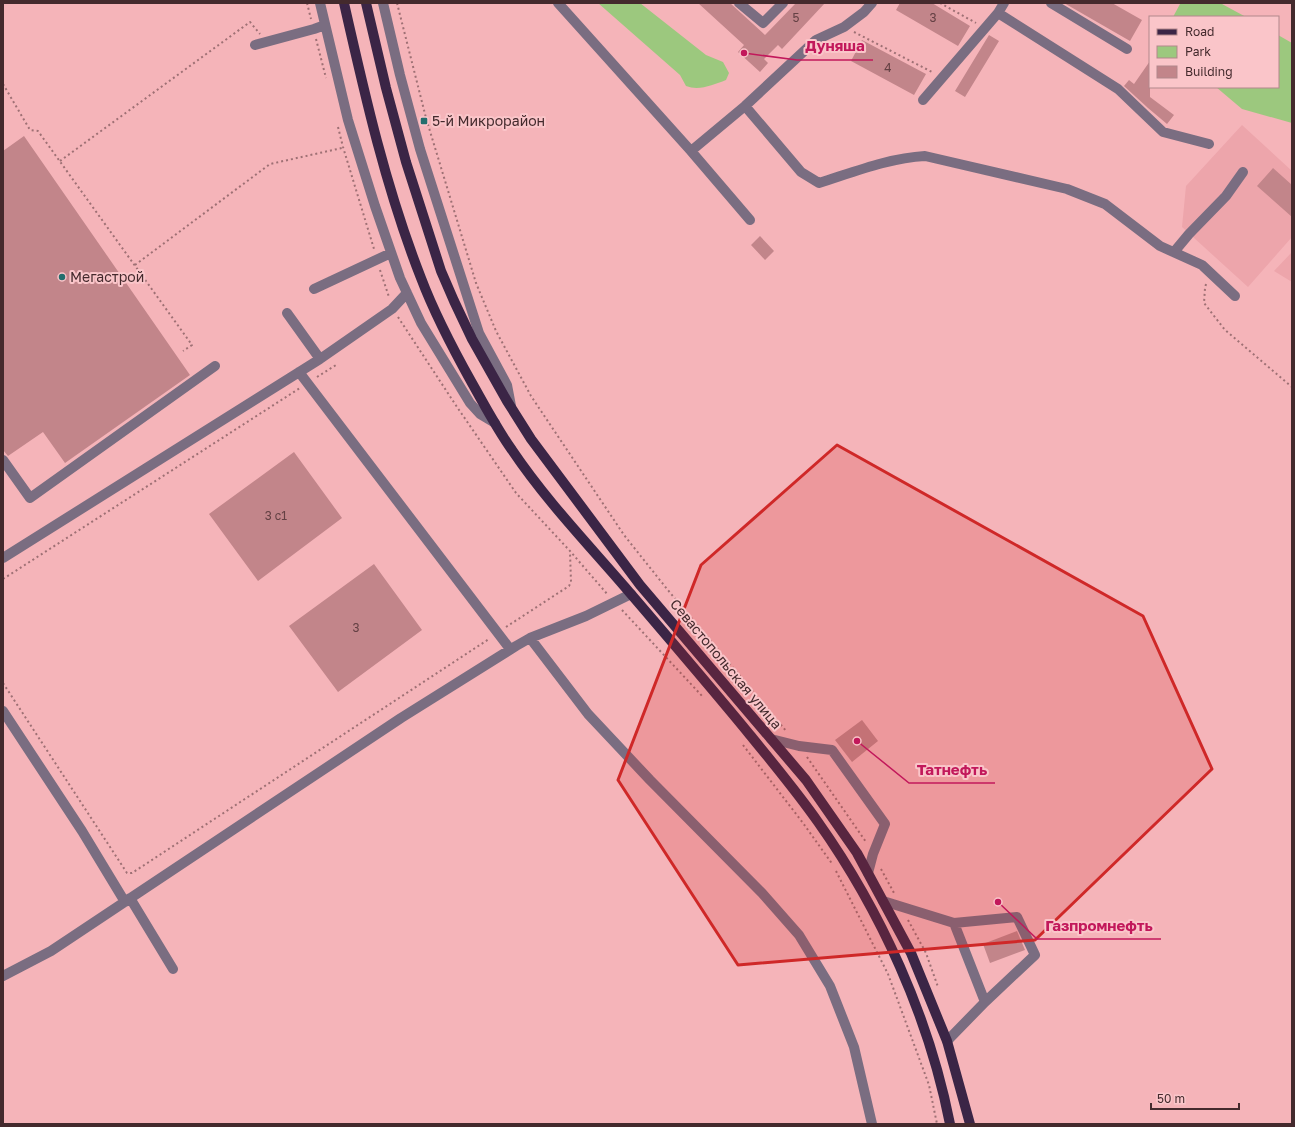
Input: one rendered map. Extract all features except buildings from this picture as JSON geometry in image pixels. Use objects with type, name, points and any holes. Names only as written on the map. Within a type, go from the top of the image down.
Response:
[{"type":"main road","name":"Севастопольская улица","points":[[344,3],[372,123],[392,196],[421,279],[453,349],[513,452],[546,495],[716,694],[777,768],[819,823],[852,875],[884,932],[904,977],[929,1043],[944,1093],[950,1124]]},
{"type":"main road","name":"Севастопольская улица","points":[[366,3],[386,88],[406,162],[441,271],[472,339],[512,410],[531,439],[640,585],[806,780],[857,853],[911,953],[947,1041],[970,1124]]},
{"type":"street","points":[[320,3],[348,120],[391,254],[407,293],[421,323],[470,403],[480,414],[495,423]]},
{"type":"street","points":[[384,3],[400,75],[420,149],[479,333],[507,385],[512,410]]},
{"type":"street","points":[[558,3],[691,151],[750,220]]},
{"type":"street","points":[[740,3],[763,24],[782,3]]},
{"type":"street","points":[[691,151],[744,106],[816,40],[844,27],[864,12],[872,3]]},
{"type":"street","points":[[923,100],[998,13],[1004,3]]},
{"type":"street","points":[[1052,3],[1127,49]]},
{"type":"street","points":[[998,13],[1118,89],[1163,132],[1209,144]]},
{"type":"street","points":[[255,45],[314,30],[325,25]]},
{"type":"street","points":[[744,106],[801,172],[820,183],[892,160],[910,156],[925,156],[1067,189],[1105,204],[1160,246],[1202,265],[1235,296]]},
{"type":"street","points":[[1174,252],[1226,196],[1243,172]]},
{"type":"street","points":[[314,289],[391,254]]},
{"type":"street","points":[[3,558],[320,359],[392,308],[407,293]]},
{"type":"street","points":[[287,313],[320,359]]},
{"type":"street","points":[[3,460],[30,498],[215,366]]},
{"type":"street","points":[[299,372],[510,649]]},
{"type":"street","points":[[3,976],[51,950],[401,718],[510,649],[530,638],[586,616],[630,594]]},
{"type":"street","points":[[530,638],[588,714],[650,780],[762,893],[799,935],[830,986],[854,1047],[872,1124]]},
{"type":"street","points":[[3,711],[173,968]]},
{"type":"street","points":[[771,739],[799,746],[832,750],[885,824],[873,854],[868,873]]},
{"type":"street","points":[[883,902],[954,923],[1017,917],[1035,955],[985,1002],[947,1041]]},
{"type":"street","points":[[954,923],[985,1002]]},
{"type":"path","points":[[397,3],[426,118],[476,283],[496,331],[531,396],[620,528],[649,567],[799,746],[873,854],[896,896]]},
{"type":"path","points":[[940,3],[984,28]]},
{"type":"path","points":[[307,23],[311,18]]},
{"type":"path","points":[[60,161],[250,22],[260,34],[267,32]]},
{"type":"path","points":[[844,27],[942,78]]},
{"type":"path","points":[[3,84],[30,130],[38,131],[192,345],[183,351]]},
{"type":"path","points":[[135,265],[270,164],[343,147]]},
{"type":"path","points":[[1205,288],[1204,303],[1225,330],[1292,388]]},
{"type":"path","points":[[3,579],[336,364]]},
{"type":"path","points":[[3,683],[127,873],[132,873],[568,586],[571,582],[570,551]]},
{"type":"path","points":[[907,918],[926,953],[939,990]]},
{"type":"highlighted area","points":[[837,445],[1143,616],[1212,769],[1035,940],[738,965],[618,780],[701,565]]},
{"type":"shaded area","points":[[1242,125],[1292,171],[1292,237],[1248,287],[1182,227],[1186,186]]},
{"type":"shaded area","points":[[1292,252],[1292,282],[1274,271]]},
{"type":"green space","points":[[598,3],[640,3],[706,55],[723,62],[729,73],[726,80],[701,88],[686,86],[680,75]]},
{"type":"green space","points":[[1180,4],[1222,4],[1244,16],[1174,16]]},
{"type":"green space","points":[[1279,36],[1292,43],[1292,123],[1242,109],[1217,88],[1279,88]]},
{"type":"place","name":"Дуняша","points":[[744,53]]},
{"type":"place","name":"5-й Микрорайон","points":[[424,121]]},
{"type":"place","name":"Мегастрой","points":[[62,277]]},
{"type":"place","name":"Татнефть","points":[[857,741]]},
{"type":"place","name":"Газпромнефть","points":[[998,902]]}]
